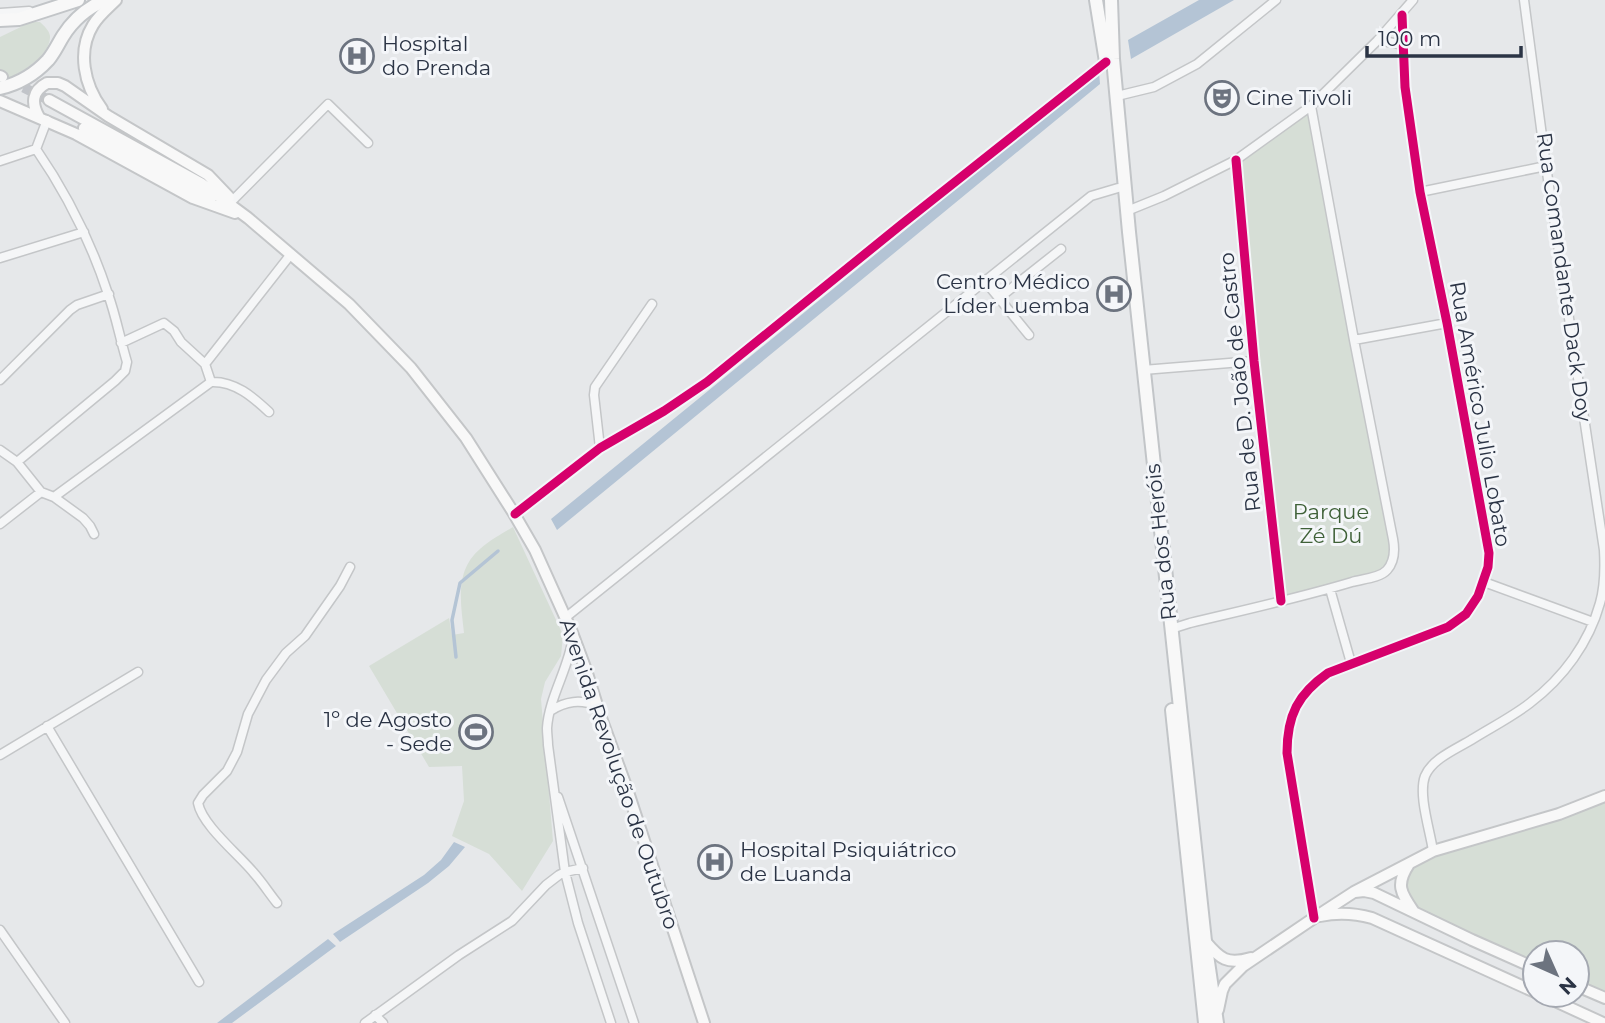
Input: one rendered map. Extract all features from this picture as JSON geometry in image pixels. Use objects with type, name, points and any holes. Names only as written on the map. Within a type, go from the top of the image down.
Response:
[{"type":"main road","points":[[0,20],[19,19],[78,0]]},
{"type":"main road","points":[[1,80],[18,83],[39,67],[48,59],[75,20],[104,0]]},
{"type":"main road","points":[[108,116],[89,88],[85,76],[84,53],[93,25],[116,0]]},
{"type":"main road","name":"Rua dos Heróis","points":[[1096,0],[1116,96],[1171,629],[1205,941],[1217,1023]]},
{"type":"main road","name":"Rua dos Heróis","points":[[1104,0],[1118,188],[1205,1023]]},
{"type":"main road","name":"Rua dos Heróis","points":[[1110,60],[1111,0]]},
{"type":"main road","name":"Avenida Revolução de Outubro","points":[[43,119],[33,103],[34,96],[42,85],[58,83],[208,175],[247,217],[349,304],[411,368],[466,438],[535,550],[573,637],[704,1023]]},
{"type":"main road","name":"Avenida Revolução de Outubro","points":[[0,101],[76,134],[193,198],[247,217]]},
{"type":"main road","name":"Avenida Revolução de Outubro","points":[[47,103],[247,217]]},
{"type":"main road","points":[[1217,1023],[1219,999],[1225,984],[1257,956],[1354,892],[1433,850],[1559,814],[1605,796]]},
{"type":"main road","points":[[1410,862],[1400,884],[1404,897],[1415,914]]},
{"type":"main road","points":[[1354,892],[1374,893],[1521,962]]},
{"type":"main road","points":[[1390,925],[1390,912],[1400,906]]},
{"type":"main road","points":[[1314,918],[1334,913],[1353,913],[1390,925],[1521,986]]},
{"type":"main road","points":[[1205,941],[1224,959],[1239,961],[1257,956]]},
{"type":"main road","points":[[1572,1009],[1603,1023]]},
{"type":"street","points":[[1116,96],[1154,87],[1197,64],[1276,0]]},
{"type":"street","points":[[1127,211],[1236,160],[1311,106],[1378,40],[1413,0]]},
{"type":"street","name":"Rua Comandante Dack Doy","points":[[1433,850],[1423,799],[1426,775],[1448,754],[1528,704],[1557,679],[1586,638],[1600,605],[1603,588],[1605,550],[1546,166],[1524,0]]},
{"type":"street","points":[[0,13],[49,9]]},
{"type":"street","name":"Rua Américo Julio Lobato","points":[[1314,918],[1287,753],[1287,733],[1292,715],[1300,699],[1314,683],[1328,673],[1448,628],[1466,614],[1478,596],[1488,567],[1489,553],[1420,192],[1406,96],[1402,15]]},
{"type":"street","points":[[1378,40],[1404,45]]},
{"type":"street","points":[[515,514],[600,448],[664,411],[707,382],[1110,60]]},
{"type":"street","points":[[232,201],[328,104],[368,143]]},
{"type":"street","points":[[1171,629],[1382,574],[1391,564],[1395,551],[1311,106]]},
{"type":"street","points":[[17,462],[120,376],[127,367],[109,294],[84,232],[61,186],[36,149],[43,119]]},
{"type":"street","points":[[0,161],[36,149]]},
{"type":"street","name":"Rua de D. João de Castro","points":[[1236,160],[1254,360],[1281,601]]},
{"type":"street","points":[[1420,192],[1546,166]]},
{"type":"street","points":[[565,618],[1091,196],[1118,188]]},
{"type":"street","points":[[0,258],[84,232]]},
{"type":"street","points":[[999,298],[1061,249]]},
{"type":"street","points":[[205,364],[291,254]]},
{"type":"street","points":[[985,281],[1029,335]]},
{"type":"street","points":[[0,380],[69,310],[109,294]]},
{"type":"street","points":[[600,448],[595,387],[653,304]]},
{"type":"street","points":[[121,343],[164,323],[205,364],[211,382]]},
{"type":"street","points":[[1354,340],[1447,323]]},
{"type":"street","name":"Rua de D. João de Castro","points":[[1143,370],[1254,360]]},
{"type":"street","points":[[54,497],[211,382],[229,383],[269,412]]},
{"type":"street","points":[[0,450],[17,462],[41,492],[54,497],[83,518],[94,534]]},
{"type":"street","points":[[0,524],[41,492]]},
{"type":"street","points":[[277,903],[255,874],[208,823],[198,803],[227,771],[237,752],[248,714],[266,680],[286,653],[305,636],[350,567]]},
{"type":"street","points":[[1484,582],[1593,622]]},
{"type":"street","points":[[1330,589],[1351,663]]},
{"type":"street","points":[[573,637],[547,729],[552,781],[565,872],[578,923],[611,1023]]},
{"type":"street","points":[[0,755],[138,672]]},
{"type":"street","points":[[550,711],[573,702],[587,702],[598,706]]},
{"type":"street","points":[[47,726],[200,982]]},
{"type":"street","points":[[552,781],[634,1023]]},
{"type":"street","points":[[365,1023],[512,920],[546,885],[565,872],[583,868]]},
{"type":"street","points":[[0,930],[65,1023]]},
{"type":"street","points":[[375,1015],[383,1023]]},
{"type":"green space","points":[[31,22],[40,22],[46,28],[50,36],[49,44],[31,65],[0,82],[0,37]]},
{"type":"green space","name":"Parque Zé Dú","points":[[1311,106],[1393,539],[1387,570],[1281,601],[1236,160]]},
{"type":"green space","name":"1º de Agosto - Sede","points":[[513,527],[563,635],[561,656],[545,682],[541,699],[553,841],[522,891],[489,854],[452,836],[464,801],[462,766],[429,767],[369,666],[449,618],[452,635],[464,633],[461,588],[466,567],[480,549]]},
{"type":"green space","points":[[1605,796],[1605,998],[1591,992],[1591,939],[1521,939],[1521,962],[1415,914],[1406,900],[1402,875],[1410,861]]},
{"type":"water","points":[[1199,0],[1234,0],[1131,59],[1128,40]]},
{"type":"water","points":[[1099,72],[1100,84],[557,530],[551,519]]},
{"type":"water","points":[[454,842],[465,847],[449,866],[428,883],[340,942],[333,934],[424,875],[441,860]]},
{"type":"water","points":[[328,939],[336,946],[232,1023],[217,1023]]},
{"type":"waterway","points":[[456,657],[452,620],[460,583],[498,551]]},
{"type":"tunnel","points":[[10,81],[49,100]]},
{"type":"cycle path","points":[[1314,918],[1287,753],[1289,727],[1296,707],[1309,689],[1328,673],[1448,627],[1466,614],[1478,596],[1488,567],[1489,553],[1420,192],[1405,87],[1402,15]]},
{"type":"cycle path","points":[[515,514],[600,448],[664,411],[707,382],[1106,62]]},
{"type":"cycle path","points":[[1236,160],[1254,361],[1281,601]]},
{"type":"place","name":"Hospital do Prenda","points":[[357,56]]},
{"type":"place","name":"Cine Tivoli","points":[[1222,98]]},
{"type":"place","name":"Centro Médico Líder Luemba","points":[[1114,294]]},
{"type":"place","name":"1º de Agosto - Sede","points":[[476,732]]},
{"type":"place","name":"Hospital Psiquiátrico de Luanda","points":[[715,862]]}]
